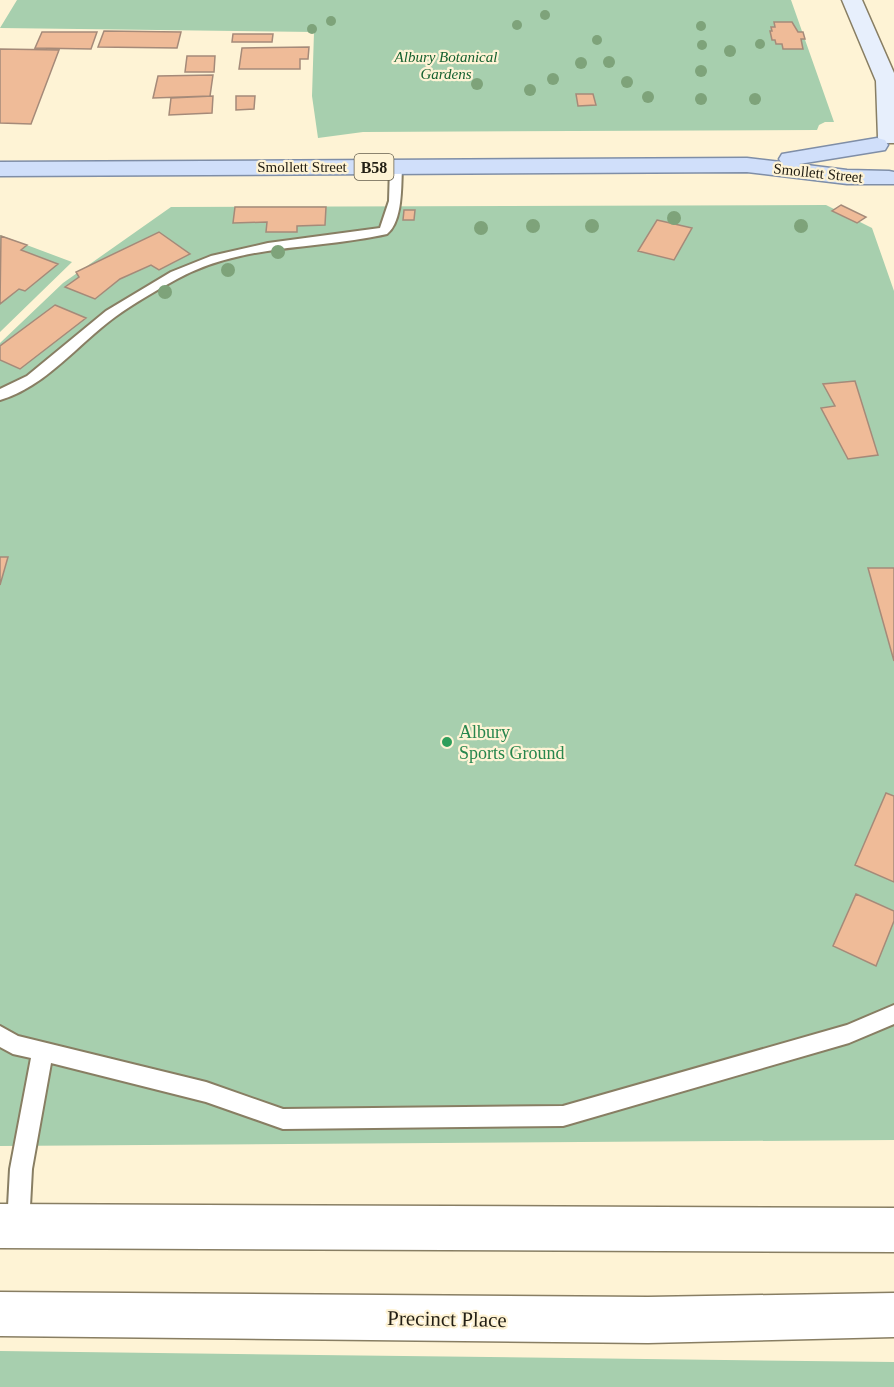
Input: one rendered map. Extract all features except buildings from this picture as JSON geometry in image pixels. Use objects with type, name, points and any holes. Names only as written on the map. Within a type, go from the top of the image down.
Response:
[{"type":"main road","name":"Smollett Street","points":[[747,165],[887,140]]},
{"type":"main road","name":"B58","points":[[887,140],[872,153],[873,162],[879,171],[891,180]]},
{"type":"main road","name":"Smollett Street","points":[[0,169],[747,165],[891,180]]},
{"type":"street","points":[[852,0],[890,85],[887,140]]},
{"type":"street","points":[[9,1226],[894,1230]]},
{"type":"street","name":"Precinct Place","points":[[0,1314],[648,1320],[894,1315]]},
{"type":"lane","points":[[0,395],[32,379],[111,314],[176,274],[215,259],[268,247],[377,233],[386,229],[395,201],[396,167]]},
{"type":"lane","points":[[0,1035],[12,1044],[206,1092],[283,1119],[562,1116],[849,1034],[894,1014]]},
{"type":"lane","points":[[9,1226],[43,1050]]},
{"type":"green space","name":"Albury Botanical Gardens","points":[[17,0],[791,0],[834,122],[825,122],[819,125],[817,130],[363,132],[318,138],[312,96],[314,32],[0,28]]},
{"type":"green space","name":"Albury Sports Ground","points":[[826,205],[872,228],[894,291],[894,1140],[0,1146],[0,343],[63,283],[171,207]]},
{"type":"green space","points":[[0,235],[72,262],[0,332]]},
{"type":"green space","points":[[0,1351],[894,1362],[894,1387],[0,1387]]},
{"type":"place","name":"Albury Sports Ground","points":[[447,742]]}]
